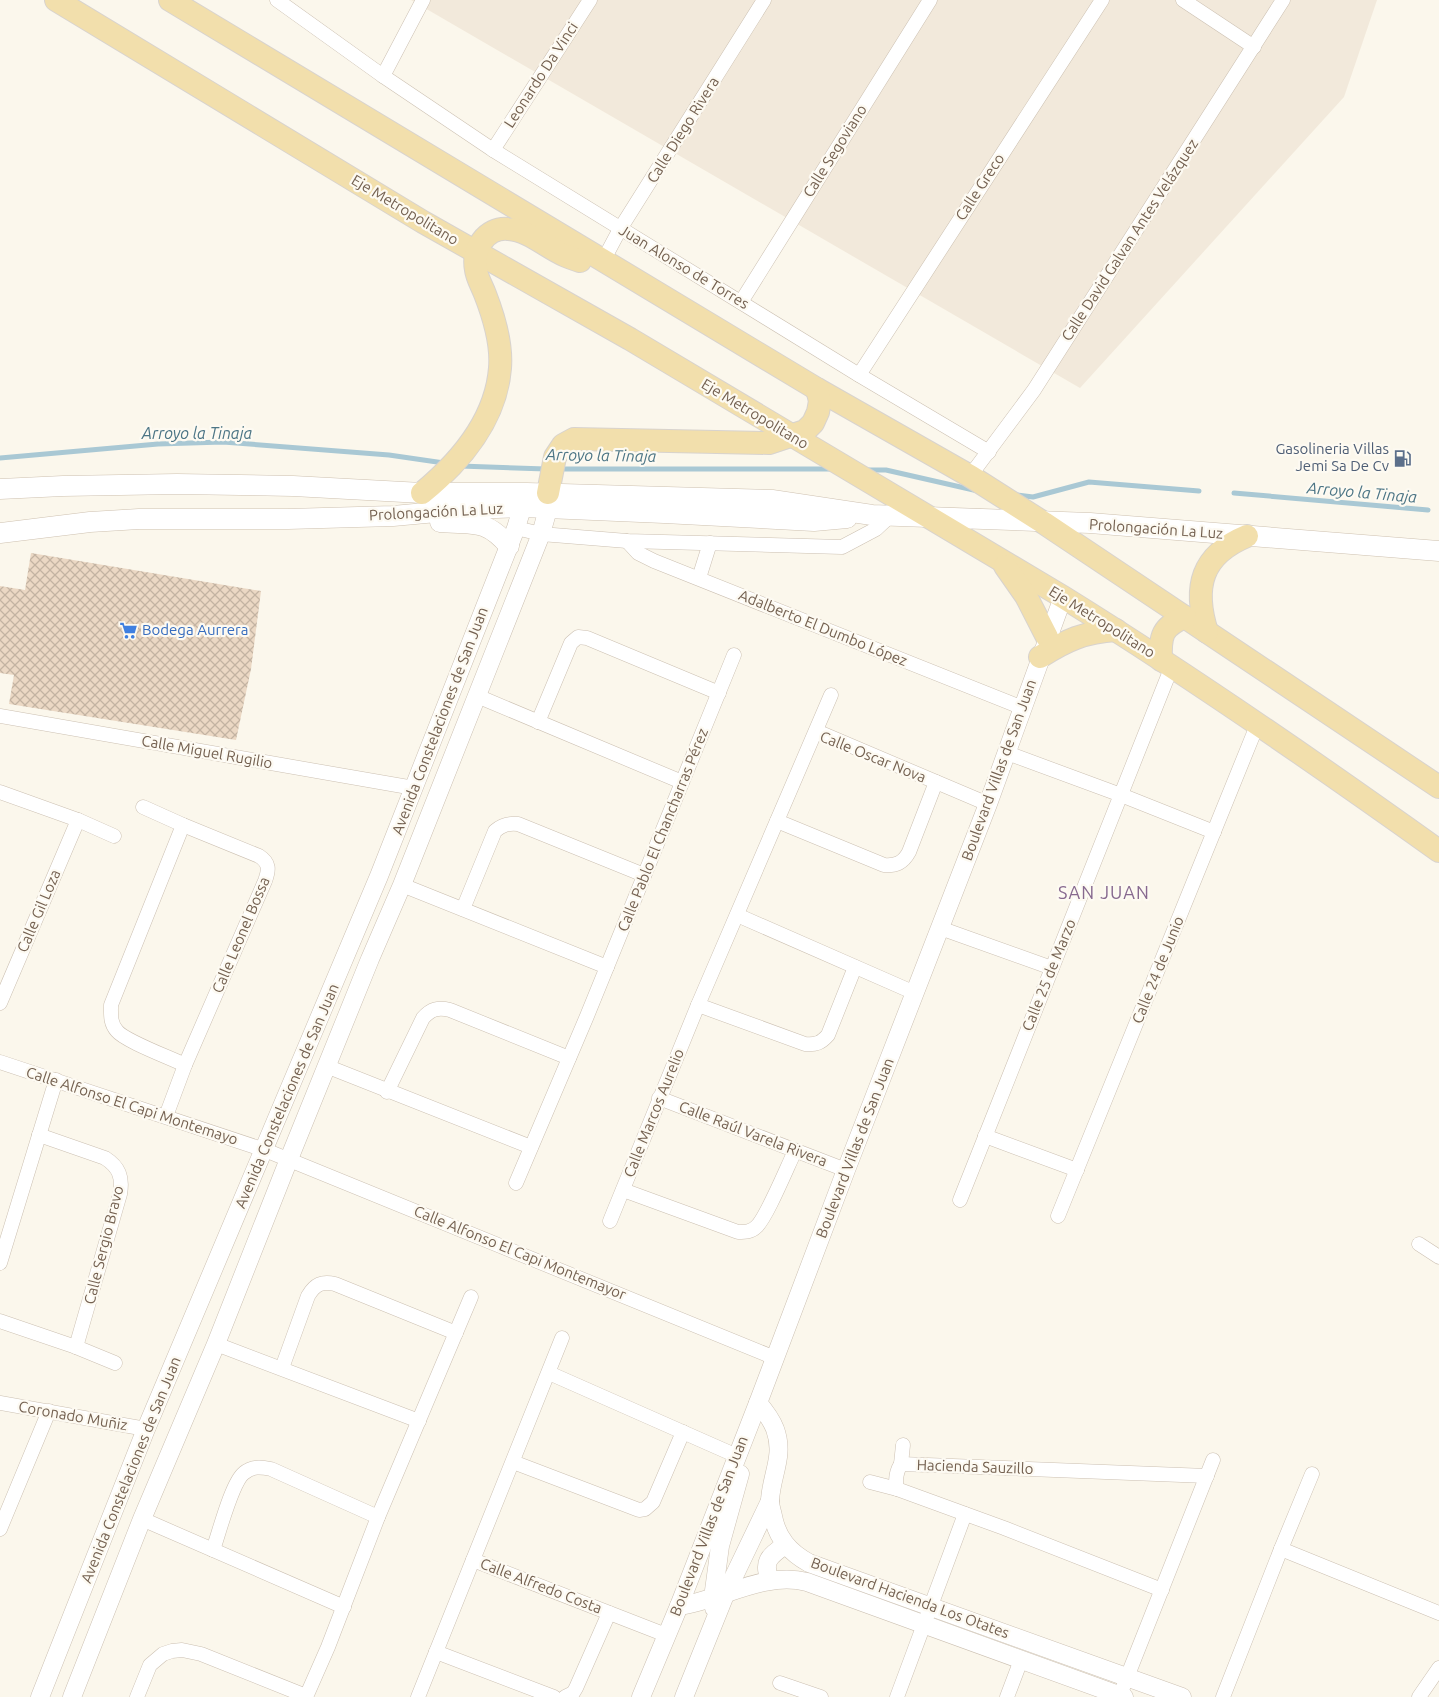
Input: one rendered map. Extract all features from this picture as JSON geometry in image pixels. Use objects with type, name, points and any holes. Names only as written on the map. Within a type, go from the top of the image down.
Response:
[{"type":"main road","name":"Eje Metropolitano","points":[[56,0],[422,222],[630,339],[1063,597],[1258,723],[1439,851]]},
{"type":"main road","points":[[170,0],[817,389],[990,488],[1439,787]]},
{"type":"main road","points":[[422,492],[442,476],[465,450],[487,417],[496,393],[500,367],[498,339],[476,270],[476,252],[482,240],[495,231],[507,229],[520,231],[566,257],[587,264],[596,264],[603,261]]},
{"type":"main road","points":[[539,497],[555,457],[563,446],[574,439],[769,443],[805,431],[813,423],[820,401],[817,389]]},
{"type":"main road","name":"Prolongación La Luz","points":[[0,489],[177,484],[292,486],[539,497],[772,500],[881,516],[1044,523],[1090,523],[1439,551]]},
{"type":"main road","name":"Prolongación La Luz","points":[[0,532],[90,522],[140,519],[393,516],[469,509],[539,497]]},
{"type":"main road","points":[[393,516],[477,524],[495,531],[509,546]]},
{"type":"main road","points":[[1208,632],[1202,615],[1200,598],[1202,582],[1208,566],[1218,553],[1232,542],[1247,536]]},
{"type":"main road","points":[[999,559],[1026,596],[1044,647],[1057,646],[1076,637],[1096,632],[1116,630]]},
{"type":"main road","points":[[1167,663],[1160,640],[1164,631],[1171,623],[1185,617]]},
{"type":"street","name":"Juan Alonso de Torres","points":[[278,0],[383,76],[493,150],[858,375],[989,452]]},
{"type":"street","points":[[383,76],[423,0]]},
{"type":"street","name":"Leonardo Da Vinci","points":[[493,150],[590,0]]},
{"type":"street","name":"Calle Diego Rivera","points":[[603,261],[620,229],[764,0]]},
{"type":"street","name":"Calle Segoviano","points":[[741,302],[930,0]]},
{"type":"street","name":"Calle Greco","points":[[858,375],[1102,0]]},
{"type":"street","points":[[1183,0],[1254,47]]},
{"type":"street","name":"Calle David Galvan Antes Velázquez","points":[[970,476],[1034,390],[1283,0]]},
{"type":"street","name":"Avenida Constelaciones de San Juan","points":[[40,1697],[146,1429],[379,876],[516,528],[539,497]]},
{"type":"street","name":"Avenida Constelaciones de San Juan","points":[[72,1697],[142,1519],[216,1344],[326,1066],[402,885],[542,534],[539,497]]},
{"type":"street","points":[[516,528],[542,534],[628,540],[842,547],[876,529],[881,516]]},
{"type":"street","name":"Adalberto El Dumbo López","points":[[628,540],[638,553],[654,561],[1023,708]]},
{"type":"street","points":[[699,578],[710,543]]},
{"type":"street","name":"Boulevard Villas de San Juan","points":[[641,1697],[679,1606],[758,1403],[988,804],[1063,597]]},
{"type":"street","points":[[538,722],[571,643],[578,637],[587,638],[719,692]]},
{"type":"street","name":"Calle Pablo El Chancharras Pérez","points":[[516,1183],[587,1016],[734,655]]},
{"type":"street","name":"Calle 25 de Marzo","points":[[960,1200],[1121,795],[1167,663]]},
{"type":"street","points":[[816,732],[831,695]]},
{"type":"street","points":[[477,696],[682,782]]},
{"type":"street","name":"Calle Miguel Rugilio","points":[[0,716],[414,788]]},
{"type":"street","name":"Calle 24 de Junio","points":[[1058,1216],[1258,723]]},
{"type":"street","name":"Calle Oscar Nova","points":[[755,871],[816,732],[988,804]]},
{"type":"street","points":[[1007,753],[1214,832]]},
{"type":"street","name":"Calle Oscar Nova","points":[[777,821],[884,865],[892,866],[905,859],[909,852],[936,782]]},
{"type":"street","points":[[0,792],[78,820],[114,836]]},
{"type":"street","name":"Calle Leonel Bossa","points":[[143,807],[183,826],[259,856],[267,863],[268,868],[265,881],[185,1065],[166,1116]]},
{"type":"street","name":"Calle Gil Loza","points":[[0,1003],[78,820]]},
{"type":"street","points":[[463,909],[495,831],[504,824],[518,824],[644,875]]},
{"type":"street","points":[[183,826],[111,1004],[110,1017],[114,1026],[123,1037],[185,1065]]},
{"type":"street","name":"Calle Marcos Aurelio","points":[[610,1221],[659,1098],[755,871]]},
{"type":"street","points":[[402,885],[607,967]]},
{"type":"street","points":[[737,915],[915,993]]},
{"type":"street","points":[[940,928],[1052,968]]},
{"type":"street","points":[[698,1005],[805,1044],[815,1044],[822,1041],[828,1035],[855,967]]},
{"type":"street","points":[[387,1092],[423,1018],[434,1009],[443,1008],[450,1010],[569,1058]]},
{"type":"street","name":"Calle Alfonso El Capi Montemayo","points":[[0,1062],[265,1150]]},
{"type":"street","points":[[326,1066],[387,1092],[531,1147]]},
{"type":"street","points":[[0,1263],[56,1080]]},
{"type":"street","name":"Calle Raúl Varela Rivera","points":[[659,1098],[846,1170]]},
{"type":"street","name":"Calle Sergio Bravo","points":[[40,1135],[105,1158],[114,1164],[120,1173],[122,1184],[76,1347]]},
{"type":"street","points":[[985,1136],[1076,1170]]},
{"type":"street","name":"Calle Alfonso El Capi Montemayor","points":[[265,1150],[775,1358]]},
{"type":"street","points":[[622,1190],[738,1232],[750,1231],[761,1222],[795,1151]]},
{"type":"street","points":[[1419,1244],[1439,1257]]},
{"type":"street","points":[[282,1368],[308,1296],[314,1286],[319,1283],[335,1284],[456,1333]]},
{"type":"street","points":[[137,1697],[150,1665],[163,1654],[182,1650],[201,1654],[306,1697],[344,1607],[378,1518],[471,1297]]},
{"type":"street","points":[[0,1321],[76,1347],[115,1363]]},
{"type":"street","name":"Calle Alfredo Costa","points":[[418,1697],[562,1338]]},
{"type":"street","points":[[216,1344],[419,1421]]},
{"type":"street","points":[[549,1373],[736,1456],[741,1463],[742,1469],[720,1546],[719,1596],[715,1621],[684,1697]]},
{"type":"street","name":"Coronado Muñiz","points":[[0,1403],[146,1429]]},
{"type":"street","name":"Boulevard Hacienda Los Otates","points":[[758,1403],[770,1417],[776,1430],[778,1444],[779,1459],[770,1501],[775,1526],[785,1545],[797,1557],[809,1563],[931,1605],[1182,1697]]},
{"type":"street","points":[[0,1530],[4,1508],[50,1411]]},
{"type":"street","points":[[513,1462],[639,1510],[645,1509],[653,1502],[682,1432]]},
{"type":"street","points":[[901,1464],[903,1445]]},
{"type":"street","points":[[1122,1696],[1127,1677],[1213,1460]]},
{"type":"street","name":"Hacienda Sauzillo","points":[[1162,1590],[897,1490],[896,1480],[901,1464],[1207,1476]]},
{"type":"street","points":[[213,1550],[236,1484],[245,1472],[256,1468],[270,1469],[378,1518]]},
{"type":"street","points":[[1223,1697],[1312,1474]]},
{"type":"street","points":[[870,1482],[897,1490]]},
{"type":"street","points":[[719,1596],[770,1501]]},
{"type":"street","points":[[897,1697],[964,1514]]},
{"type":"street","points":[[142,1519],[344,1607]]},
{"type":"street","points":[[770,1580],[766,1564],[785,1545]]},
{"type":"street","points":[[1281,1549],[1439,1613]]},
{"type":"street","name":"Calle Alfredo Costa","points":[[473,1560],[666,1636]]},
{"type":"street","name":"Boulevard Hacienda Los Otates","points":[[679,1606],[692,1604],[770,1580],[795,1579],[1122,1696]]},
{"type":"street","name":"Calle Alfredo Costa","points":[[565,1697],[573,1693],[576,1688],[609,1613]]},
{"type":"street","points":[[436,1652],[554,1697]]},
{"type":"street","points":[[1007,1697],[1021,1660]]},
{"type":"street","points":[[1419,1697],[1439,1668]]},
{"type":"street","points":[[780,1683],[793,1692],[821,1697]]},
{"type":"shaded area","points":[[411,0],[1377,0],[1344,97],[1080,388]]},
{"type":"building","name":"Bodega Aurrera","points":[[31,553],[261,591],[251,669],[236,740],[9,704],[14,675],[0,673],[0,586],[25,590]]},
{"type":"waterway","name":"Arroyo la Tinaja","points":[[0,458],[158,444],[223,442],[389,455],[444,463]]},
{"type":"waterway","name":"Arroyo la Tinaja","points":[[460,466],[546,469]]},
{"type":"waterway","name":"Arroyo la Tinaja","points":[[559,469],[831,469]]},
{"type":"waterway","name":"Arroyo la Tinaja","points":[[864,470],[886,470],[978,491]]},
{"type":"waterway","name":"Arroyo la Tinaja","points":[[1017,495],[1033,497],[1089,482],[1199,491]]},
{"type":"waterway","name":"Arroyo la Tinaja","points":[[1234,493],[1428,510]]},
{"type":"place","name":"Gasolineria Villas Jemi Sa De Cv","points":[[1403,458]]},
{"type":"place","name":"Bodega Aurrera","points":[[128,630]]},
{"type":"district","name":"SAN JUAN","points":[[1104,893]]}]
